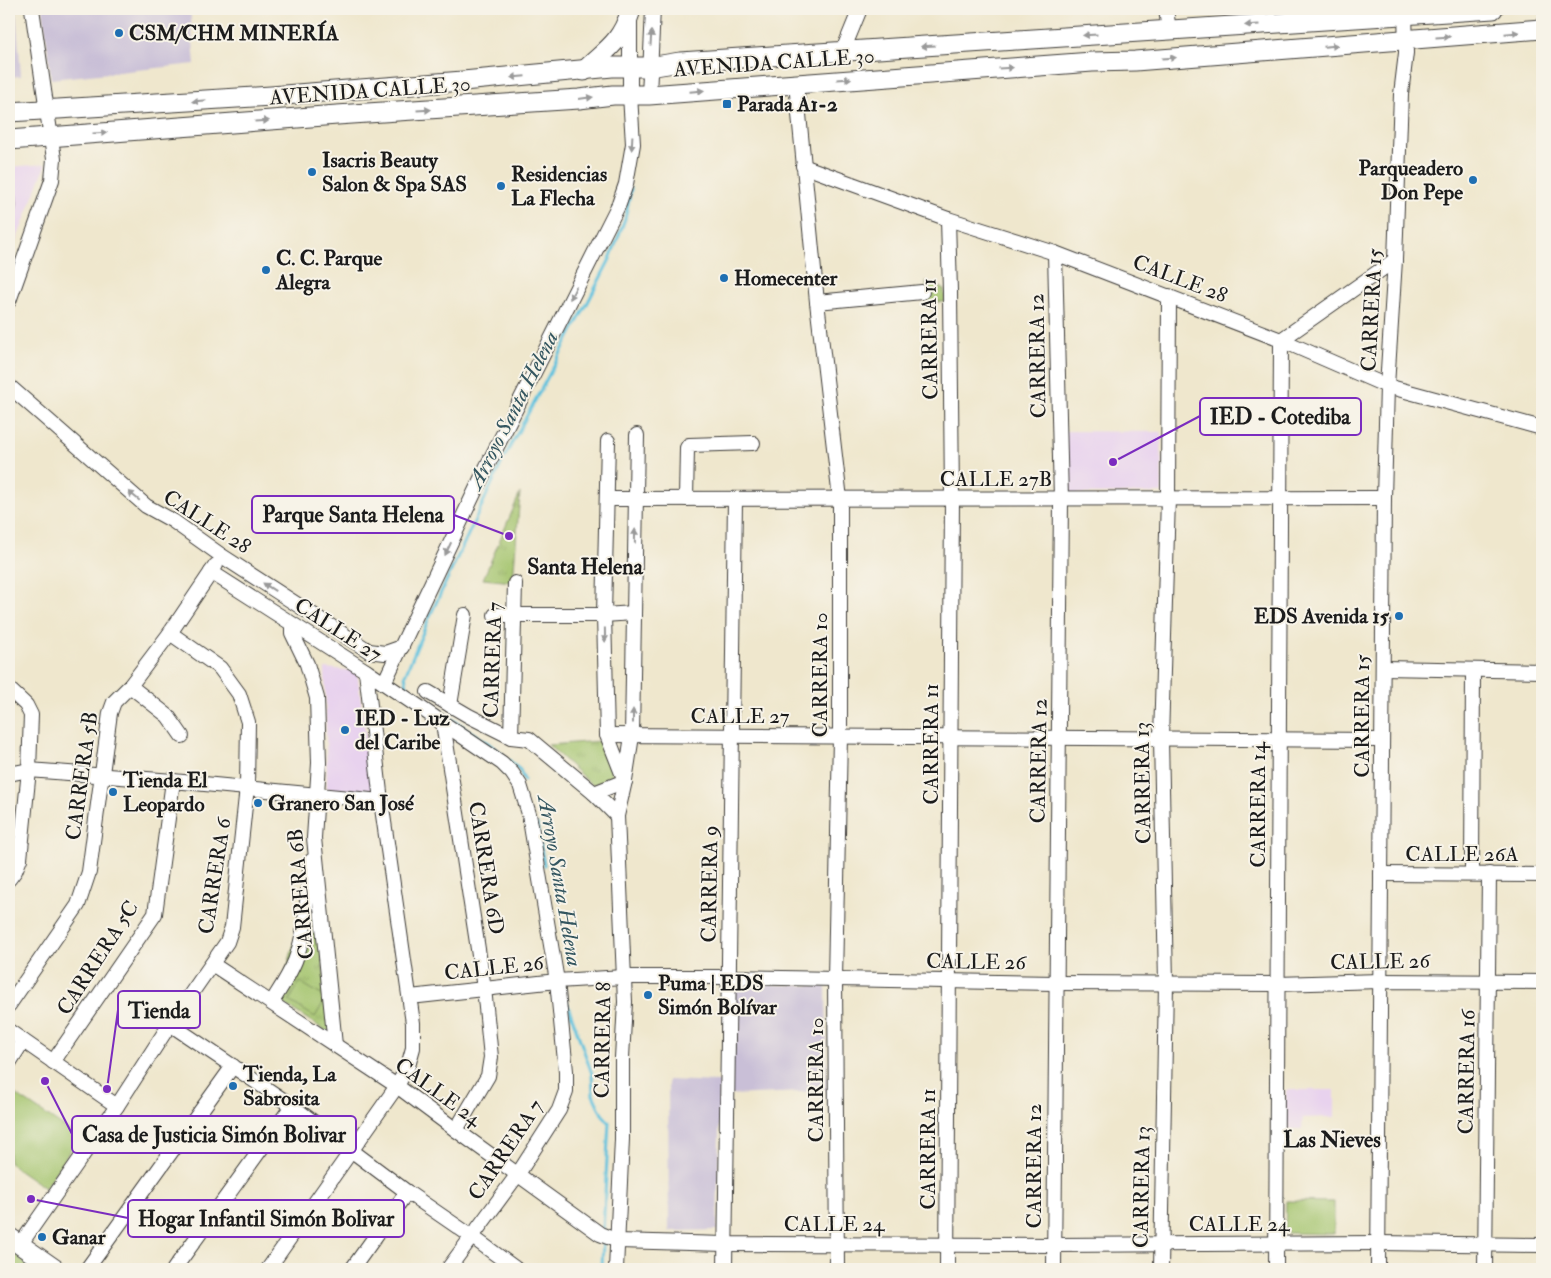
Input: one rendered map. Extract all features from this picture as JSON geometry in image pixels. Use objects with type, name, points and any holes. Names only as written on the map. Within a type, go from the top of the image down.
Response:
[{"type":"highway","name":"AVENIDA CALLE 30","points":[[9,112],[280,95],[584,71],[612,67],[649,67],[690,62],[1169,31],[1405,11],[1492,9]]},
{"type":"highway","points":[[584,71],[613,46],[624,30],[630,11]]},
{"type":"highway","name":"AVENIDA CALLE 30","points":[[9,140],[1092,62],[1135,61],[1542,29]]},
{"type":"highway","points":[[14,1241],[54,1269]]},
{"type":"street","points":[[9,301],[52,180],[54,159],[32,9]]},
{"type":"street","points":[[649,95],[653,9]]},
{"type":"street","points":[[842,53],[860,9]]},
{"type":"street","points":[[1166,9],[1169,31]]},
{"type":"street","points":[[384,684],[487,466],[619,204],[626,184],[633,144],[630,95],[630,11]]},
{"type":"street","name":"CARRERA 15","points":[[1378,1269],[1384,498],[1387,386],[1395,260],[1401,94],[1406,53],[1405,11]]},
{"type":"street","name":"CARRERA 10","points":[[796,83],[817,302],[840,499],[840,737],[835,980],[837,1269]]},
{"type":"street","name":"CALLE 28","points":[[803,166],[948,219],[1056,252],[1281,340],[1387,386],[1542,428]]},
{"type":"street","name":"CARRERA 11","points":[[947,1269],[952,499],[948,219]]},
{"type":"street","name":"CARRERA 12","points":[[1054,1269],[1061,498],[1056,252]]},
{"type":"street","points":[[1281,340],[1395,260]]},
{"type":"street","points":[[817,302],[922,292]]},
{"type":"street","name":"CARRERA 13","points":[[1161,1269],[1166,983],[1161,739],[1168,498],[1169,296]]},
{"type":"street","name":"CARRERA 14","points":[[1276,1269],[1281,340]]},
{"type":"street","name":"CALLE 28","points":[[9,386],[146,506],[173,521],[222,556],[369,651],[384,653],[402,647]]},
{"type":"street","name":"CARRERA 8","points":[[616,1269],[622,1130],[624,977],[617,816],[632,736],[637,434]]},
{"type":"street","points":[[594,793],[625,781],[607,735],[604,615],[608,442]]},
{"type":"street","points":[[686,499],[687,448],[692,444],[753,443]]},
{"type":"street","name":"CALLE 27B","points":[[608,499],[1384,498]]},
{"type":"street","name":"CARRERA 9","points":[[725,1269],[735,499]]},
{"type":"street","name":"CALLE 27","points":[[214,568],[295,621],[366,672],[443,723]]},
{"type":"street","name":"CARRERA 5B","points":[[9,1005],[78,904],[89,872],[110,713],[114,702],[130,686],[170,633],[214,568]]},
{"type":"street","name":"CARRERA 7","points":[[511,737],[515,583]]},
{"type":"street","points":[[494,615],[604,615],[634,613]]},
{"type":"street","points":[[450,705],[464,615]]},
{"type":"street","name":"CARRERA 6B","points":[[295,621],[292,633],[307,664],[317,698],[319,763],[314,838],[335,1044]]},
{"type":"street","name":"CARRERA 6","points":[[14,1241],[117,1106],[170,1024],[227,942],[232,927],[247,788],[248,722],[239,694],[220,668],[170,633]]},
{"type":"street","points":[[1383,668],[1542,671]]},
{"type":"street","points":[[1472,874],[1473,670]]},
{"type":"street","points":[[268,1269],[397,1086],[408,1066],[414,1048],[410,997],[380,801],[366,672]]},
{"type":"street","points":[[130,686],[168,716],[182,736]]},
{"type":"street","points":[[9,689],[26,705],[31,715],[29,770],[20,859],[9,879]]},
{"type":"street","points":[[428,692],[450,705],[464,725],[511,737],[530,739],[594,793],[617,816]]},
{"type":"street","name":"CARRERA 7","points":[[443,723],[464,725],[512,773],[520,785],[529,814],[557,981],[566,1071],[566,1091],[559,1110],[518,1174],[448,1269]]},
{"type":"street","name":"CARRERA 6D","points":[[443,723],[484,988],[491,1057],[488,1076],[456,1130]]},
{"type":"street","name":"CALLE 27","points":[[607,735],[1382,740]]},
{"type":"street","points":[[9,774],[29,770],[173,781],[380,801]]},
{"type":"street","name":"CARRERA 5C","points":[[53,1062],[156,914],[173,781]]},
{"type":"street","points":[[272,1002],[291,969],[299,948],[304,924],[314,838]]},
{"type":"street","name":"CALLE 26A","points":[[1381,874],[1542,875]]},
{"type":"street","name":"CARRERA 16","points":[[1485,1269],[1489,874]]},
{"type":"street","name":"CALLE 24","points":[[212,964],[397,1086],[600,1234],[618,1241],[725,1244],[1054,1246],[1161,1244],[1542,1245]]},
{"type":"street","name":"CALLE 26","points":[[410,997],[557,981],[624,977],[729,977],[1056,984],[1277,984],[1380,981],[1542,982]]},
{"type":"street","points":[[170,1024],[292,1106],[407,1192],[472,1236],[516,1269]]},
{"type":"street","points":[[9,1031],[117,1106]]},
{"type":"street","points":[[9,1063],[23,1041]]},
{"type":"street","points":[[87,1269],[233,1066]]},
{"type":"street","points":[[174,1269],[292,1106]]},
{"type":"street","points":[[352,1269],[407,1192]]},
{"type":"shaded area","points":[[9,9],[16,9],[21,76],[9,77]]},
{"type":"shaded area","name":"CSM/CHM MINERÍA","points":[[43,9],[190,9],[195,64],[51,79]]},
{"type":"shaded area","points":[[46,164],[9,259],[9,167]]},
{"type":"shaded area","points":[[1065,431],[1161,432],[1162,493],[1065,494]]},
{"type":"shaded area","name":"IED - Luz del Caribe","points":[[325,668],[357,671],[373,791],[327,789]]},
{"type":"shaded area","points":[[734,984],[826,986],[827,1091],[731,1095]]},
{"type":"shaded area","points":[[668,1080],[720,1082],[717,1230],[669,1231]]},
{"type":"shaded area","points":[[1286,1090],[1335,1090],[1335,1117],[1303,1118],[1302,1129],[1286,1129],[1286,1109],[1279,1109],[1279,1101],[1286,1101]]},
{"type":"green space","points":[[9,190],[16,195],[17,204],[9,239]]},
{"type":"green space","points":[[926,281],[944,289],[945,302],[927,302]]},
{"type":"green space","points":[[520,493],[513,582],[483,579]]},
{"type":"green space","points":[[599,741],[614,777],[592,785],[548,745]]},
{"type":"green space","points":[[312,881],[332,1035],[278,1000]]},
{"type":"green space","points":[[300,982],[326,998],[315,1017],[289,1001]]},
{"type":"green space","points":[[9,1090],[79,1137],[45,1188],[9,1163]]},
{"type":"green space","points":[[1286,1201],[1334,1202],[1334,1234],[1285,1233]]},
{"type":"green space","points":[[9,1250],[12,1252],[35,1269],[9,1269]]},
{"type":"waterway","name":"Arroyo Santa Helena","points":[[504,756],[488,743],[413,693],[407,687],[405,675],[429,618],[504,458],[610,259],[625,219],[631,189]]},
{"type":"waterway","name":"Arroyo Santa Helena","points":[[509,760],[520,770],[524,780]]},
{"type":"waterway","name":"Arroyo Santa Helena","points":[[537,824],[544,865]]},
{"type":"waterway","name":"Arroyo Santa Helena","points":[[565,997],[592,1074],[593,1095],[602,1114],[609,1122],[603,1231]]},
{"type":"waterway","name":"Arroyo Santa Helena","points":[[602,1269],[603,1240]]},
{"type":"place","name":"CSM/CHM MINERÍA","points":[[119,33]]},
{"type":"place","name":"Parada A1-2","points":[[727,104]]},
{"type":"place","name":"Isacris Beauty Salon & Spa SAS","points":[[312,172]]},
{"type":"place","name":"Parqueadero Don Pepe","points":[[1473,180]]},
{"type":"place","name":"Residencias La Flecha","points":[[501,186]]},
{"type":"place","name":"C. C. Parque Alegra","points":[[266,270]]},
{"type":"place","name":"Homecenter","points":[[724,278]]},
{"type":"place","name":"IED - Cotediba","points":[[1113,462]]},
{"type":"place","name":"Parque Santa Helena","points":[[509,536]]},
{"type":"place","name":"EDS Avenida 15","points":[[1399,616]]},
{"type":"place","name":"IED - Luz del Caribe","points":[[345,730]]},
{"type":"place","name":"Tienda El Leopardo","points":[[113,792]]},
{"type":"place","name":"Granero San José","points":[[258,803]]},
{"type":"place","name":"Puma | EDS Simón Bolívar","points":[[648,995]]},
{"type":"place","name":"Casa de Justicia Simón Bolivar","points":[[45,1081]]},
{"type":"place","name":"Tienda, La Sabrosita","points":[[233,1086]]},
{"type":"place","name":"Tienda","points":[[107,1089]]},
{"type":"place","name":"Hogar Infantil Simón Bolivar","points":[[31,1199]]},
{"type":"place","name":"Ganar","points":[[42,1237]]},
{"type":"district","name":"Santa Helena","points":[[585,567]]},
{"type":"district","name":"Las Nieves","points":[[1332,1140]]}]
